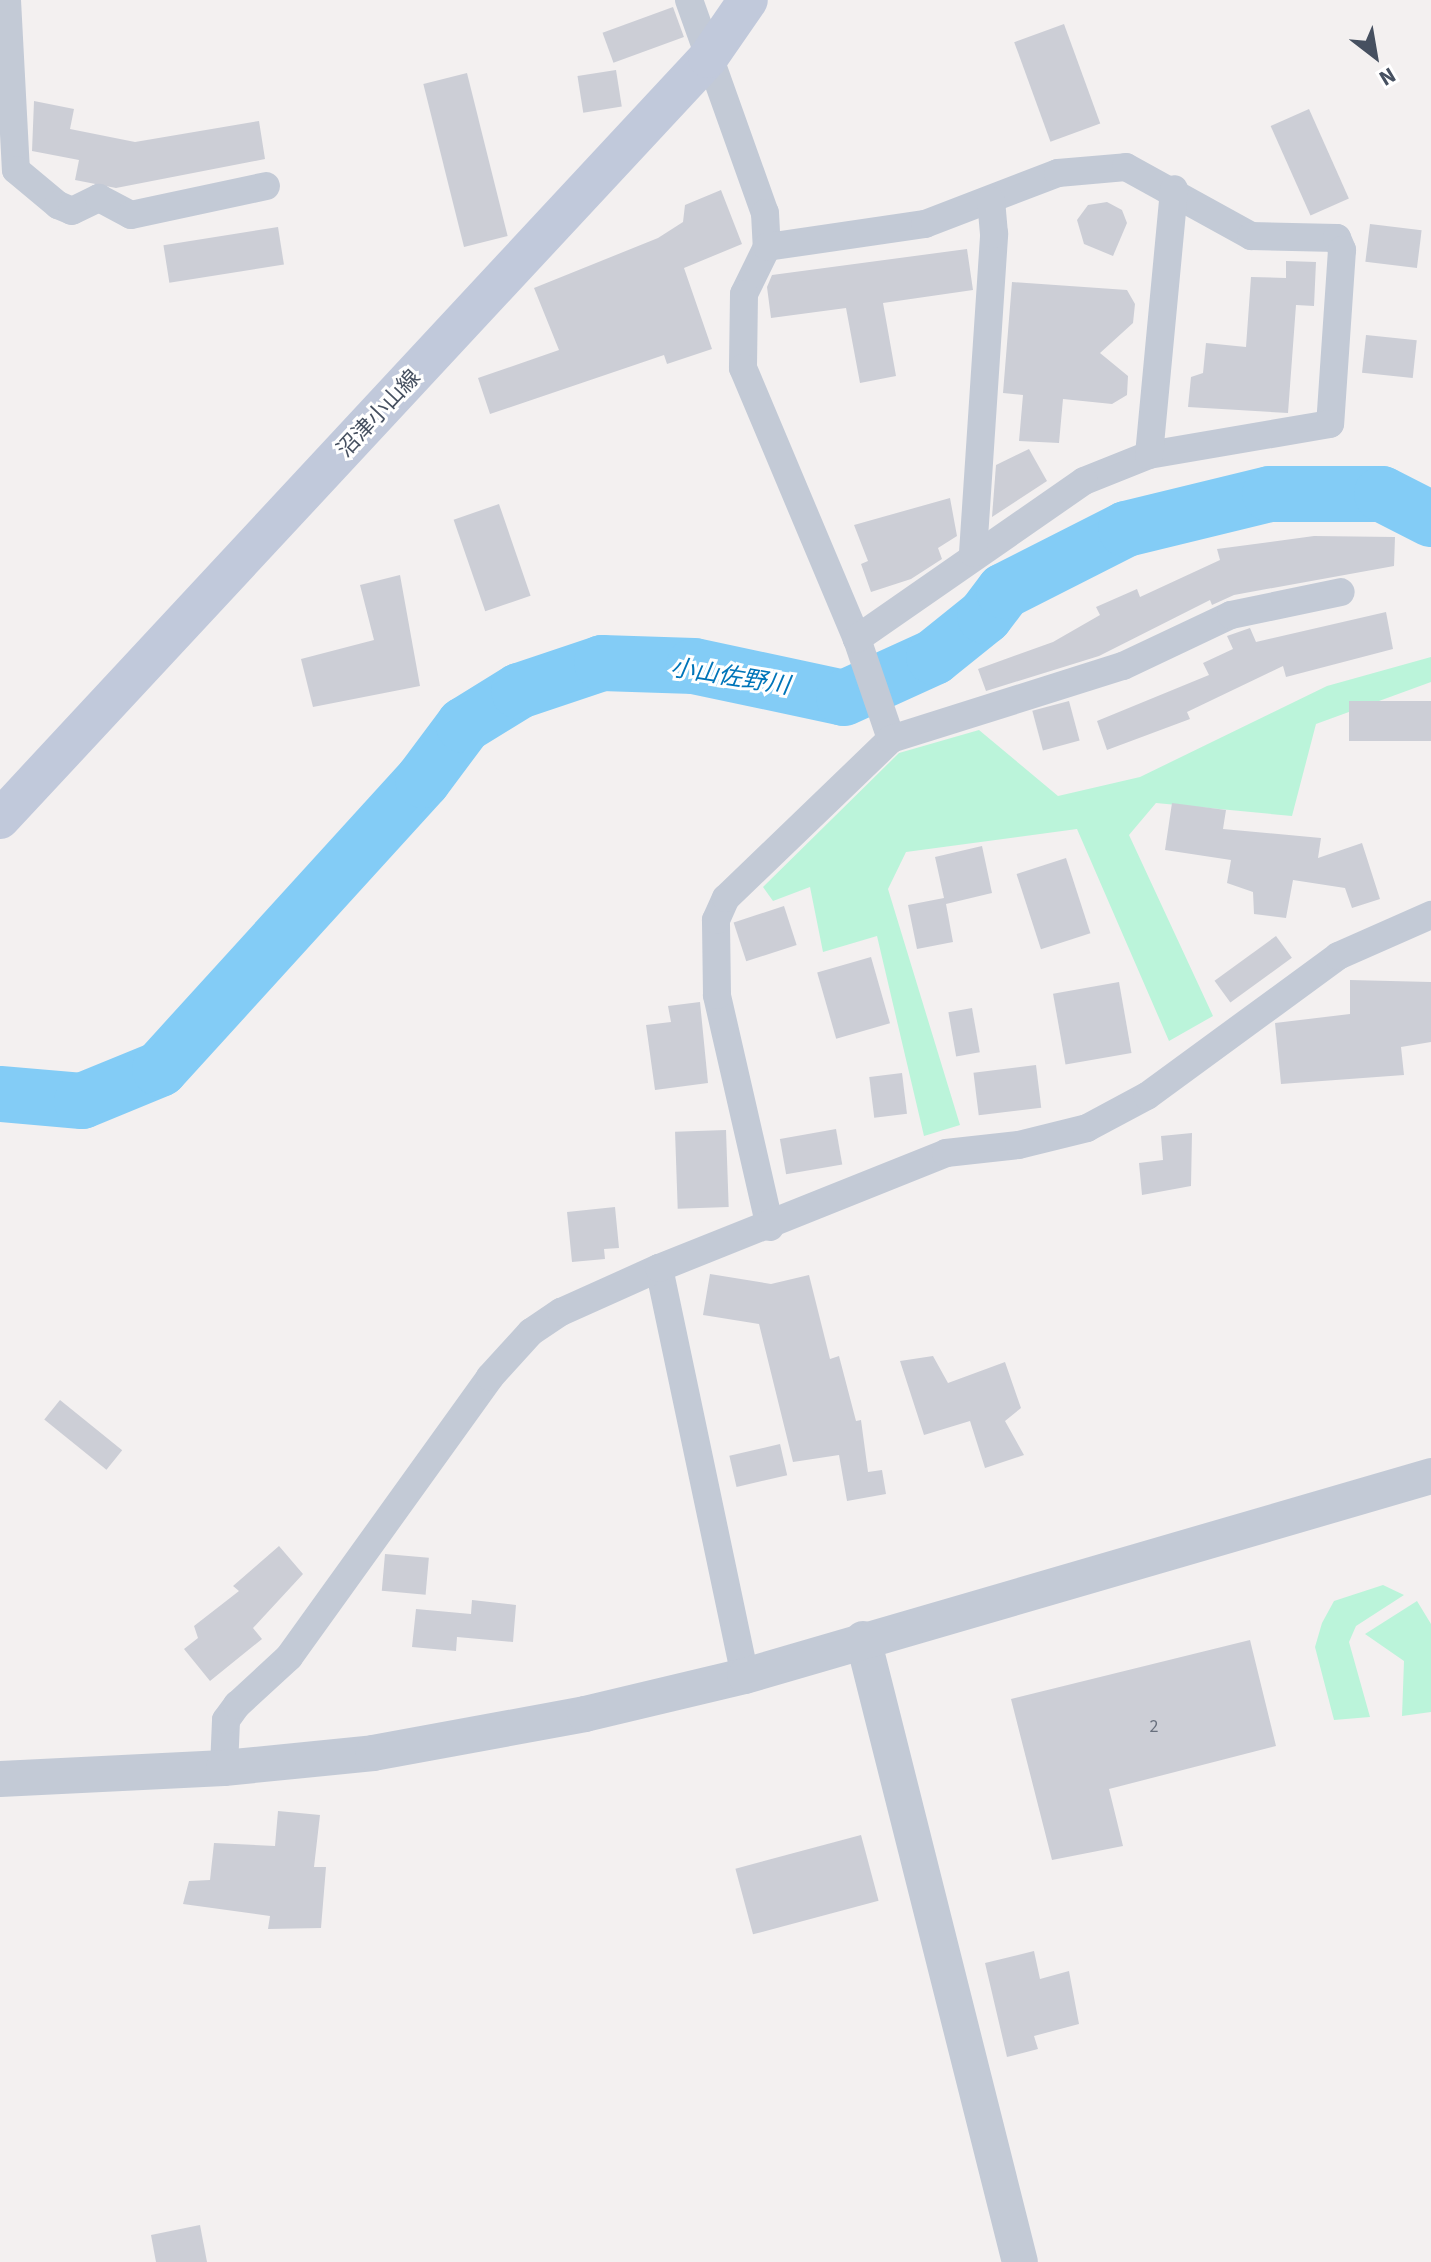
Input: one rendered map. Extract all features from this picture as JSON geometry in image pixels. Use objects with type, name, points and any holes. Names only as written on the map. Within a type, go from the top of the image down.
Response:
[{"type":"main road","name":"沼津小山線","points":[[0,819],[708,58],[748,0]]},
{"type":"street","points":[[7,0],[16,170],[58,205],[72,211],[99,198],[131,215],[266,186]]},
{"type":"street","points":[[689,0],[765,213],[767,247],[744,294],[743,368],[860,647],[888,733]]},
{"type":"street","points":[[767,247],[925,224],[1058,173],[1126,167],[1174,189],[1251,236],[1337,238],[1342,250],[1330,424],[1149,455],[1084,481],[973,553],[860,647]]},
{"type":"street","points":[[1149,455],[1174,189]]},
{"type":"street","points":[[973,553],[991,201]]},
{"type":"street","points":[[770,1227],[717,995],[716,920],[726,898],[888,733],[1123,666],[1231,615],[1341,592]]},
{"type":"street","points":[[224,1768],[226,1720],[237,1705],[289,1657],[490,1377],[531,1332],[561,1312],[659,1268],[770,1227],[946,1153],[1019,1145],[1097,1123],[1147,1096],[1315,971],[1431,915]]},
{"type":"street","points":[[659,1268],[745,1676]]},
{"type":"street","points":[[0,1779],[224,1768],[473,1737],[745,1676],[863,1639],[1431,1476]]},
{"type":"street","points":[[863,1639],[1020,2262]]},
{"type":"green space","points":[[1431,657],[1431,682],[1316,724],[1292,816],[1156,803],[1129,835],[1213,1016],[1169,1041],[1077,829],[906,852],[888,889],[960,1125],[924,1136],[877,936],[823,952],[810,887],[773,901],[763,887],[899,753],[979,730],[1058,796],[1140,777],[1327,686]]},
{"type":"green space","points":[[1383,1585],[1404,1595],[1356,1626],[1349,1642],[1370,1717],[1334,1720],[1315,1647],[1322,1623],[1334,1601]]},
{"type":"green space","points":[[1417,1601],[1431,1624],[1431,1712],[1402,1716],[1404,1661],[1365,1634]]},
{"type":"building","points":[[673,7],[684,37],[613,63],[603,33]]},
{"type":"building","points":[[1064,24],[1100,124],[1050,142],[1014,42]]},
{"type":"building","points":[[616,70],[622,107],[583,113],[577,76]]},
{"type":"building","points":[[467,73],[508,236],[464,247],[423,84]]},
{"type":"building","points":[[34,101],[74,109],[70,129],[135,142],[259,121],[265,159],[116,188],[75,180],[79,160],[32,151]]},
{"type":"building","points":[[1309,109],[1349,199],[1310,216],[1271,126]]},
{"type":"building","points":[[721,190],[742,244],[684,268],[712,349],[667,364],[664,355],[490,414],[478,378],[559,350],[534,288],[658,238],[683,222],[685,205]]},
{"type":"building","points":[[1107,202],[1122,210],[1127,223],[1113,256],[1084,244],[1077,220],[1088,205]]},
{"type":"building","points":[[1370,224],[1422,230],[1417,268],[1365,262]]},
{"type":"building","points":[[278,227],[284,265],[169,283],[163,245]]},
{"type":"building","points":[[967,249],[973,290],[883,303],[896,376],[860,383],[846,308],[771,318],[767,287],[772,275]]},
{"type":"building","points":[[1286,261],[1316,262],[1314,306],[1296,305],[1288,413],[1188,407],[1191,377],[1203,373],[1206,343],[1246,347],[1251,277],[1286,278]]},
{"type":"building","points":[[1012,282],[1127,290],[1135,304],[1133,323],[1100,353],[1128,376],[1127,395],[1112,404],[1063,399],[1059,443],[1019,441],[1023,395],[1003,393]]},
{"type":"building","points":[[1366,335],[1417,340],[1413,378],[1362,373]]},
{"type":"building","points":[[1029,449],[1047,481],[992,517],[996,465]]},
{"type":"building","points":[[950,498],[957,536],[938,548],[942,559],[911,579],[871,592],[861,564],[868,561],[854,525]]},
{"type":"building","points":[[499,504],[531,596],[485,611],[454,520]]},
{"type":"building","points":[[1314,536],[1395,537],[1394,566],[1234,595],[1212,605],[1210,600],[1099,656],[986,691],[978,669],[1053,642],[1100,615],[1096,607],[1137,589],[1140,597],[1220,560],[1217,549]]},
{"type":"building","points":[[400,575],[420,686],[313,707],[301,659],[374,640],[360,585]]},
{"type":"building","points":[[1386,612],[1393,649],[1286,677],[1283,666],[1187,712],[1190,719],[1107,750],[1097,721],[1209,675],[1203,663],[1233,649],[1227,636],[1250,628],[1256,642]]},
{"type":"building","points":[[1069,701],[1080,741],[1043,750],[1032,711]]},
{"type":"building","points":[[1349,701],[1431,701],[1431,741],[1349,741]]},
{"type":"building","points":[[1172,803],[1226,810],[1223,829],[1321,838],[1318,858],[1362,843],[1380,899],[1352,908],[1345,888],[1293,880],[1286,918],[1254,914],[1253,892],[1227,883],[1231,860],[1165,850]]},
{"type":"building","points":[[982,846],[992,893],[946,904],[953,942],[917,949],[908,905],[944,898],[935,857]]},
{"type":"building","points":[[1066,858],[1090,933],[1041,949],[1017,874]]},
{"type":"building","points":[[784,906],[797,945],[746,961],[734,922]]},
{"type":"building","points":[[1276,936],[1292,958],[1230,1003],[1215,981]]},
{"type":"building","points":[[871,957],[890,1023],[836,1039],[817,972]]},
{"type":"building","points":[[1350,980],[1431,982],[1431,1042],[1401,1047],[1404,1075],[1281,1084],[1275,1023],[1350,1014]]},
{"type":"building","points":[[1119,982],[1132,1053],[1066,1065],[1053,994]]},
{"type":"building","points":[[700,1002],[708,1083],[655,1090],[646,1025],[671,1022],[668,1006]]},
{"type":"building","points":[[972,1008],[980,1052],[956,1056],[948,1012]]},
{"type":"building","points":[[1036,1065],[1041,1108],[979,1115],[973,1073]]},
{"type":"building","points":[[902,1073],[907,1114],[874,1118],[869,1077]]},
{"type":"building","points":[[836,1129],[842,1164],[786,1174],[780,1139]]},
{"type":"building","points":[[726,1130],[729,1207],[678,1209],[675,1132]]},
{"type":"building","points":[[1192,1133],[1191,1186],[1142,1195],[1139,1163],[1163,1160],[1161,1136]]},
{"type":"building","points":[[615,1207],[619,1248],[604,1249],[605,1259],[572,1262],[567,1212]]},
{"type":"building","points":[[710,1274],[771,1284],[809,1275],[830,1359],[839,1356],[856,1421],[861,1420],[868,1472],[882,1470],[886,1494],[847,1501],[839,1455],[793,1462],[759,1324],[703,1315]]},
{"type":"building","points":[[933,1356],[948,1383],[1005,1362],[1021,1408],[1005,1421],[1024,1455],[985,1468],[970,1421],[924,1435],[900,1361]]},
{"type":"building","points":[[60,1400],[122,1450],[106,1470],[44,1419]]},
{"type":"building","points":[[780,1444],[787,1475],[737,1487],[729,1456]]},
{"type":"building","points":[[279,1546],[303,1574],[253,1628],[262,1639],[210,1681],[184,1649],[198,1638],[194,1626],[239,1591],[233,1586]]},
{"type":"building","points":[[385,1554],[429,1558],[426,1595],[382,1591]]},
{"type":"building","points":[[472,1600],[516,1605],[513,1642],[457,1637],[456,1651],[412,1647],[416,1609],[471,1614]]},
{"type":"building","points":[[1250,1640],[1276,1746],[1109,1789],[1123,1846],[1052,1860],[1011,1699]]},
{"type":"building","points":[[278,1811],[320,1815],[314,1867],[326,1867],[321,1928],[268,1929],[270,1916],[183,1904],[189,1881],[210,1880],[214,1843],[275,1846]]},
{"type":"building","points":[[861,1835],[879,1901],[753,1934],[735,1869]]},
{"type":"building","points":[[1034,1951],[1040,1979],[1069,1971],[1079,2024],[1034,2036],[1038,2049],[1007,2057],[985,1963]]},
{"type":"building","points":[[200,2225],[207,2262],[156,2262],[151,2235]]},
{"type":"waterway","name":"小山佐野川","points":[[0,1094],[82,1101],[160,1069],[423,780],[464,725],[519,691],[602,663],[694,666],[844,698],[934,657],[985,616],[1004,591],[1126,529],[1270,494],[1382,494],[1431,519]]}]
